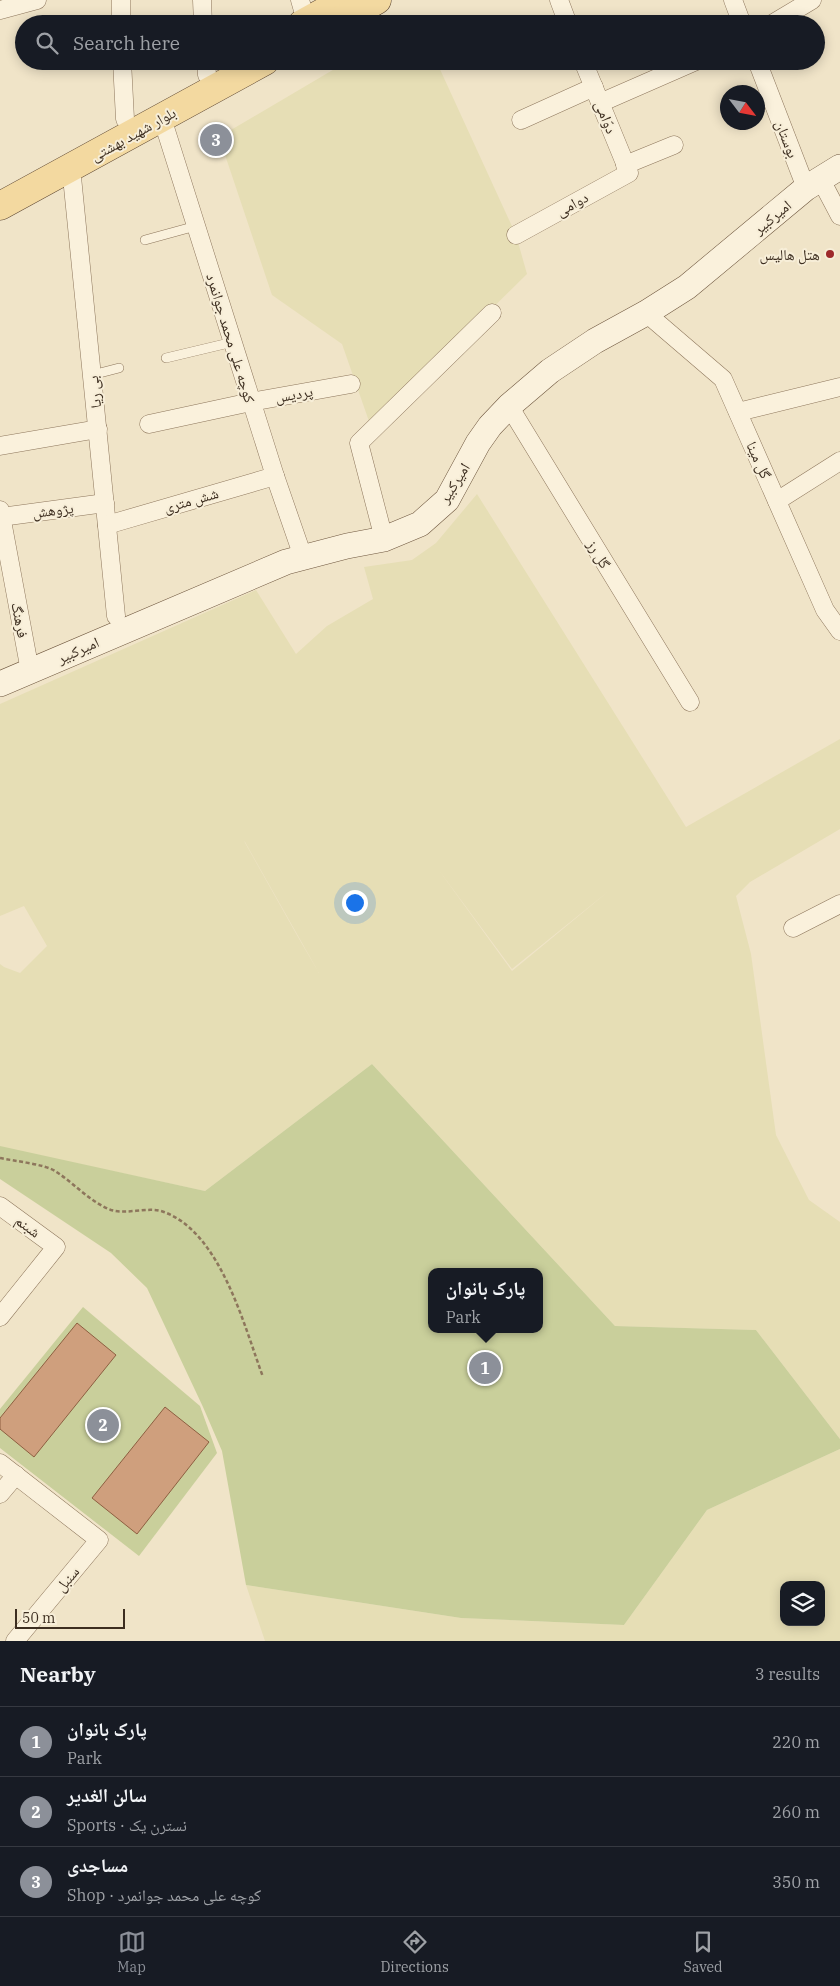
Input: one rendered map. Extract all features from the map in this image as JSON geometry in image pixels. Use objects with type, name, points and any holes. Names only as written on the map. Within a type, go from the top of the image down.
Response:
[{"type":"main road","points":[[303,15],[345,0]]},
{"type":"main road","points":[[350,15],[377,0]]},
{"type":"main road","name":"بلوار شهید بهشتی","points":[[0,187],[124,119],[204,70]]},
{"type":"main road","name":"بلوار شهید بهشتی","points":[[0,206],[249,70]]},
{"type":"street","points":[[0,10],[37,0]]},
{"type":"street","points":[[121,0],[121,15]]},
{"type":"street","points":[[202,0],[203,15]]},
{"type":"street","points":[[558,0],[564,15]]},
{"type":"street","points":[[733,0],[739,15]]},
{"type":"street","points":[[787,15],[812,0]]},
{"type":"street","points":[[122,70],[124,119]]},
{"type":"street","name":"دوّامی","points":[[587,70],[627,169]]},
{"type":"street","points":[[600,103],[675,70]]},
{"type":"street","name":"بوستان","points":[[762,70],[822,178],[840,216]]},
{"type":"street","points":[[521,120],[594,87]]},
{"type":"street","name":"کوچه علی محمد جوانمرد","points":[[162,118],[275,476],[303,557]]},
{"type":"street","name":"دوامی","points":[[516,235],[627,169],[674,145]]},
{"type":"street","name":"بی ریا","points":[[71,167],[116,616]]},
{"type":"street","name":"امیرکبیر","points":[[0,684],[286,562],[384,539],[420,524],[442,505],[456,486],[478,443],[490,426],[509,406],[550,371],[687,287],[822,178]]},
{"type":"street","points":[[384,539],[359,443],[492,313]]},
{"type":"street","name":"گل مینا","points":[[646,313],[723,379],[824,610],[840,632]]},
{"type":"street","name":"پردیس","points":[[150,424],[252,402],[351,384]]},
{"type":"street","points":[[738,412],[840,387]]},
{"type":"street","name":"گل رز","points":[[509,406],[690,702]]},
{"type":"street","points":[[0,446],[98,429]]},
{"type":"street","points":[[777,501],[840,461]]},
{"type":"street","name":"شش متری","points":[[107,525],[275,476]]},
{"type":"street","name":"پژوهش","points":[[1,513],[105,504]]},
{"type":"street","name":"فرهنگ","points":[[1,513],[4,559],[30,671]]},
{"type":"street","points":[[793,928],[840,904]]},
{"type":"street","name":"شبنم","points":[[0,1206],[56,1246],[0,1317]]},
{"type":"street","points":[[0,1463],[16,1475],[0,1494]]},
{"type":"street","name":"سنبل","points":[[15,1641],[99,1540],[16,1475]]},
{"type":"lane","points":[[145,240],[196,226]]},
{"type":"lane","points":[[166,358],[233,342]]},
{"type":"lane","points":[[92,375],[119,368]]},
{"type":"path","points":[[0,1158],[54,1170],[84,1194],[112,1210],[163,1212],[188,1226],[210,1250],[234,1298],[263,1377]]},
{"type":"shaded area","points":[[333,70],[440,70],[516,235],[527,274],[371,427],[342,344],[272,295],[219,137]]},
{"type":"shaded area","points":[[477,494],[686,827],[840,739],[840,829],[750,882],[736,896],[751,954],[776,1135],[809,1200],[840,1222],[840,1439],[756,1330],[615,1326],[372,1064],[205,1191],[0,1147],[0,964],[20,973],[47,946],[24,906],[0,916],[0,704],[256,590],[296,654],[327,626],[373,599],[364,567],[412,560],[436,543]],"holes":[[[245,842],[319,973],[298,937]],[[438,869],[512,969],[610,890],[512,971]]]},
{"type":"shaded area","points":[[840,1449],[840,1641],[265,1641],[246,1585],[461,1618],[624,1625],[707,1510]]},
{"type":"green space","points":[[372,1064],[615,1326],[756,1330],[840,1439],[840,1449],[707,1510],[624,1625],[461,1618],[246,1585],[222,1451],[147,1288],[111,1253],[0,1179],[0,1146],[205,1191]]},
{"type":"green space","points":[[83,1307],[200,1406],[217,1453],[139,1556],[0,1448],[0,1409]]},
{"type":"building","points":[[77,1323],[116,1355],[34,1457],[0,1429],[0,1418]]},
{"type":"building","points":[[165,1407],[209,1442],[137,1534],[92,1498]]},
{"type":"place","name":"مساجدی","points":[[216,140]]},
{"type":"place","name":"هتل هالیس","points":[[830,254]]},
{"type":"place","name":"پارک بانوان","points":[[485,1368]]},
{"type":"place","name":"سالن الغدیر","points":[[103,1425]]}]
